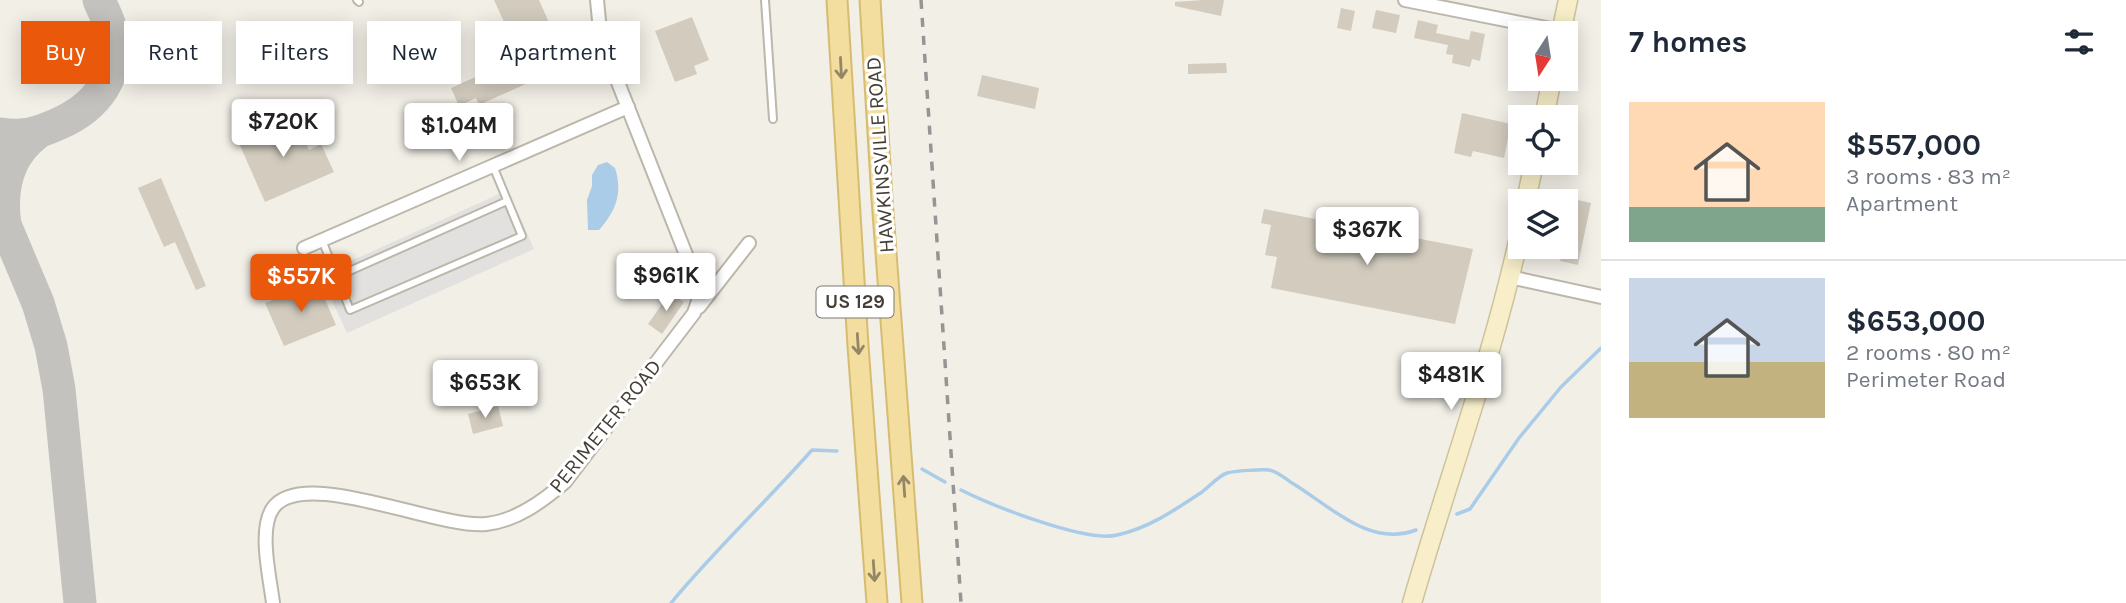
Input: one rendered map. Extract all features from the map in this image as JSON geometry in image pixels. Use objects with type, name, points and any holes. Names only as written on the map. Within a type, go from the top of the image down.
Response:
[{"type":"main road","name":"HAWKINSVILLE ROAD","points":[[837,0],[877,603]]},
{"type":"main road","name":"HAWKINSVILLE ROAD","points":[[870,0],[912,603]]},
{"type":"main road","points":[[1563,21],[1568,0]]},
{"type":"main road","points":[[1412,603],[1514,259]]},
{"type":"street","points":[[597,0],[600,31],[606,52],[698,285],[700,295],[694,313]]},
{"type":"street","points":[[1410,1],[1508,21]]},
{"type":"street","points":[[304,248],[628,107]]},
{"type":"street","points":[[694,313],[748,243]]},
{"type":"street","points":[[1510,277],[1601,297]]},
{"type":"street","name":"PERIMETER ROAD","points":[[273,603],[266,529],[273,508],[283,499],[303,492],[327,492],[457,523],[485,524],[509,519],[544,500],[565,482],[694,313]]},
{"type":"lane","points":[[765,0],[772,119]]},
{"type":"lane","points":[[322,240],[350,310],[522,236],[494,166]]},
{"type":"lane","points":[[336,277],[508,201]]},
{"type":"shaded area","points":[[508,190],[534,249],[347,333],[320,275]]},
{"type":"water","points":[[607,162],[615,168],[617,177],[618,194],[614,209],[599,230],[588,230],[587,200],[592,186],[592,175],[598,165]]},
{"type":"building","points":[[494,0],[539,0],[548,21],[504,21]]},
{"type":"building","points":[[1224,0],[1221,16],[1175,6],[1175,2]]},
{"type":"building","points":[[1341,8],[1355,11],[1351,31],[1337,28]]},
{"type":"building","points":[[1376,10],[1400,15],[1396,33],[1372,28]]},
{"type":"building","points":[[692,17],[709,60],[694,66],[697,74],[675,82],[655,31]]},
{"type":"building","points":[[1418,20],[1438,25],[1436,33],[1469,40],[1471,31],[1485,34],[1480,61],[1472,59],[1470,67],[1452,63],[1453,55],[1446,54],[1448,45],[1414,38]]},
{"type":"building","points":[[1226,63],[1227,73],[1188,74],[1188,64]]},
{"type":"building","points":[[982,75],[1039,88],[1035,109],[977,96]]},
{"type":"building","points":[[475,77],[475,84],[526,84],[479,105],[476,98],[459,106],[451,88]]},
{"type":"building","points":[[1462,113],[1508,123],[1504,158],[1473,151],[1471,157],[1454,153]]},
{"type":"building","points":[[293,116],[309,150],[321,144],[334,172],[265,202],[238,141]]},
{"type":"building","points":[[161,178],[206,286],[196,290],[175,242],[164,247],[138,188]]},
{"type":"building","points":[[1578,200],[1591,203],[1578,265],[1560,261],[1578,259]]},
{"type":"building","points":[[1264,209],[1473,249],[1455,324],[1271,288],[1277,257],[1265,255],[1271,225],[1261,223]]},
{"type":"building","points":[[318,283],[336,325],[284,346],[265,303]]},
{"type":"building","points":[[670,293],[684,302],[662,334],[648,324]]},
{"type":"building","points":[[498,406],[503,426],[473,434],[468,414]]},
{"type":"waterway","points":[[1457,514],[1470,509],[1519,438],[1561,387],[1601,348]]},
{"type":"waterway","points":[[671,603],[812,450],[837,451]]},
{"type":"waterway","points":[[922,469],[945,482]]},
{"type":"waterway","points":[[961,490],[1039,521],[1103,536],[1129,532],[1151,523],[1192,499],[1227,473],[1269,470],[1281,475],[1350,522],[1366,529],[1399,534],[1416,530]]},
{"type":"taxiway","points":[[0,134],[30,134],[44,130],[72,117],[95,99],[103,88],[113,61],[110,26],[99,0]]},
{"type":"taxiway","points":[[5,225],[5,187],[12,163],[36,134]]},
{"type":"taxiway","points":[[0,213],[38,303],[51,346],[59,389],[80,603]]},
{"type":"railway","points":[[921,0],[961,603]]}]
